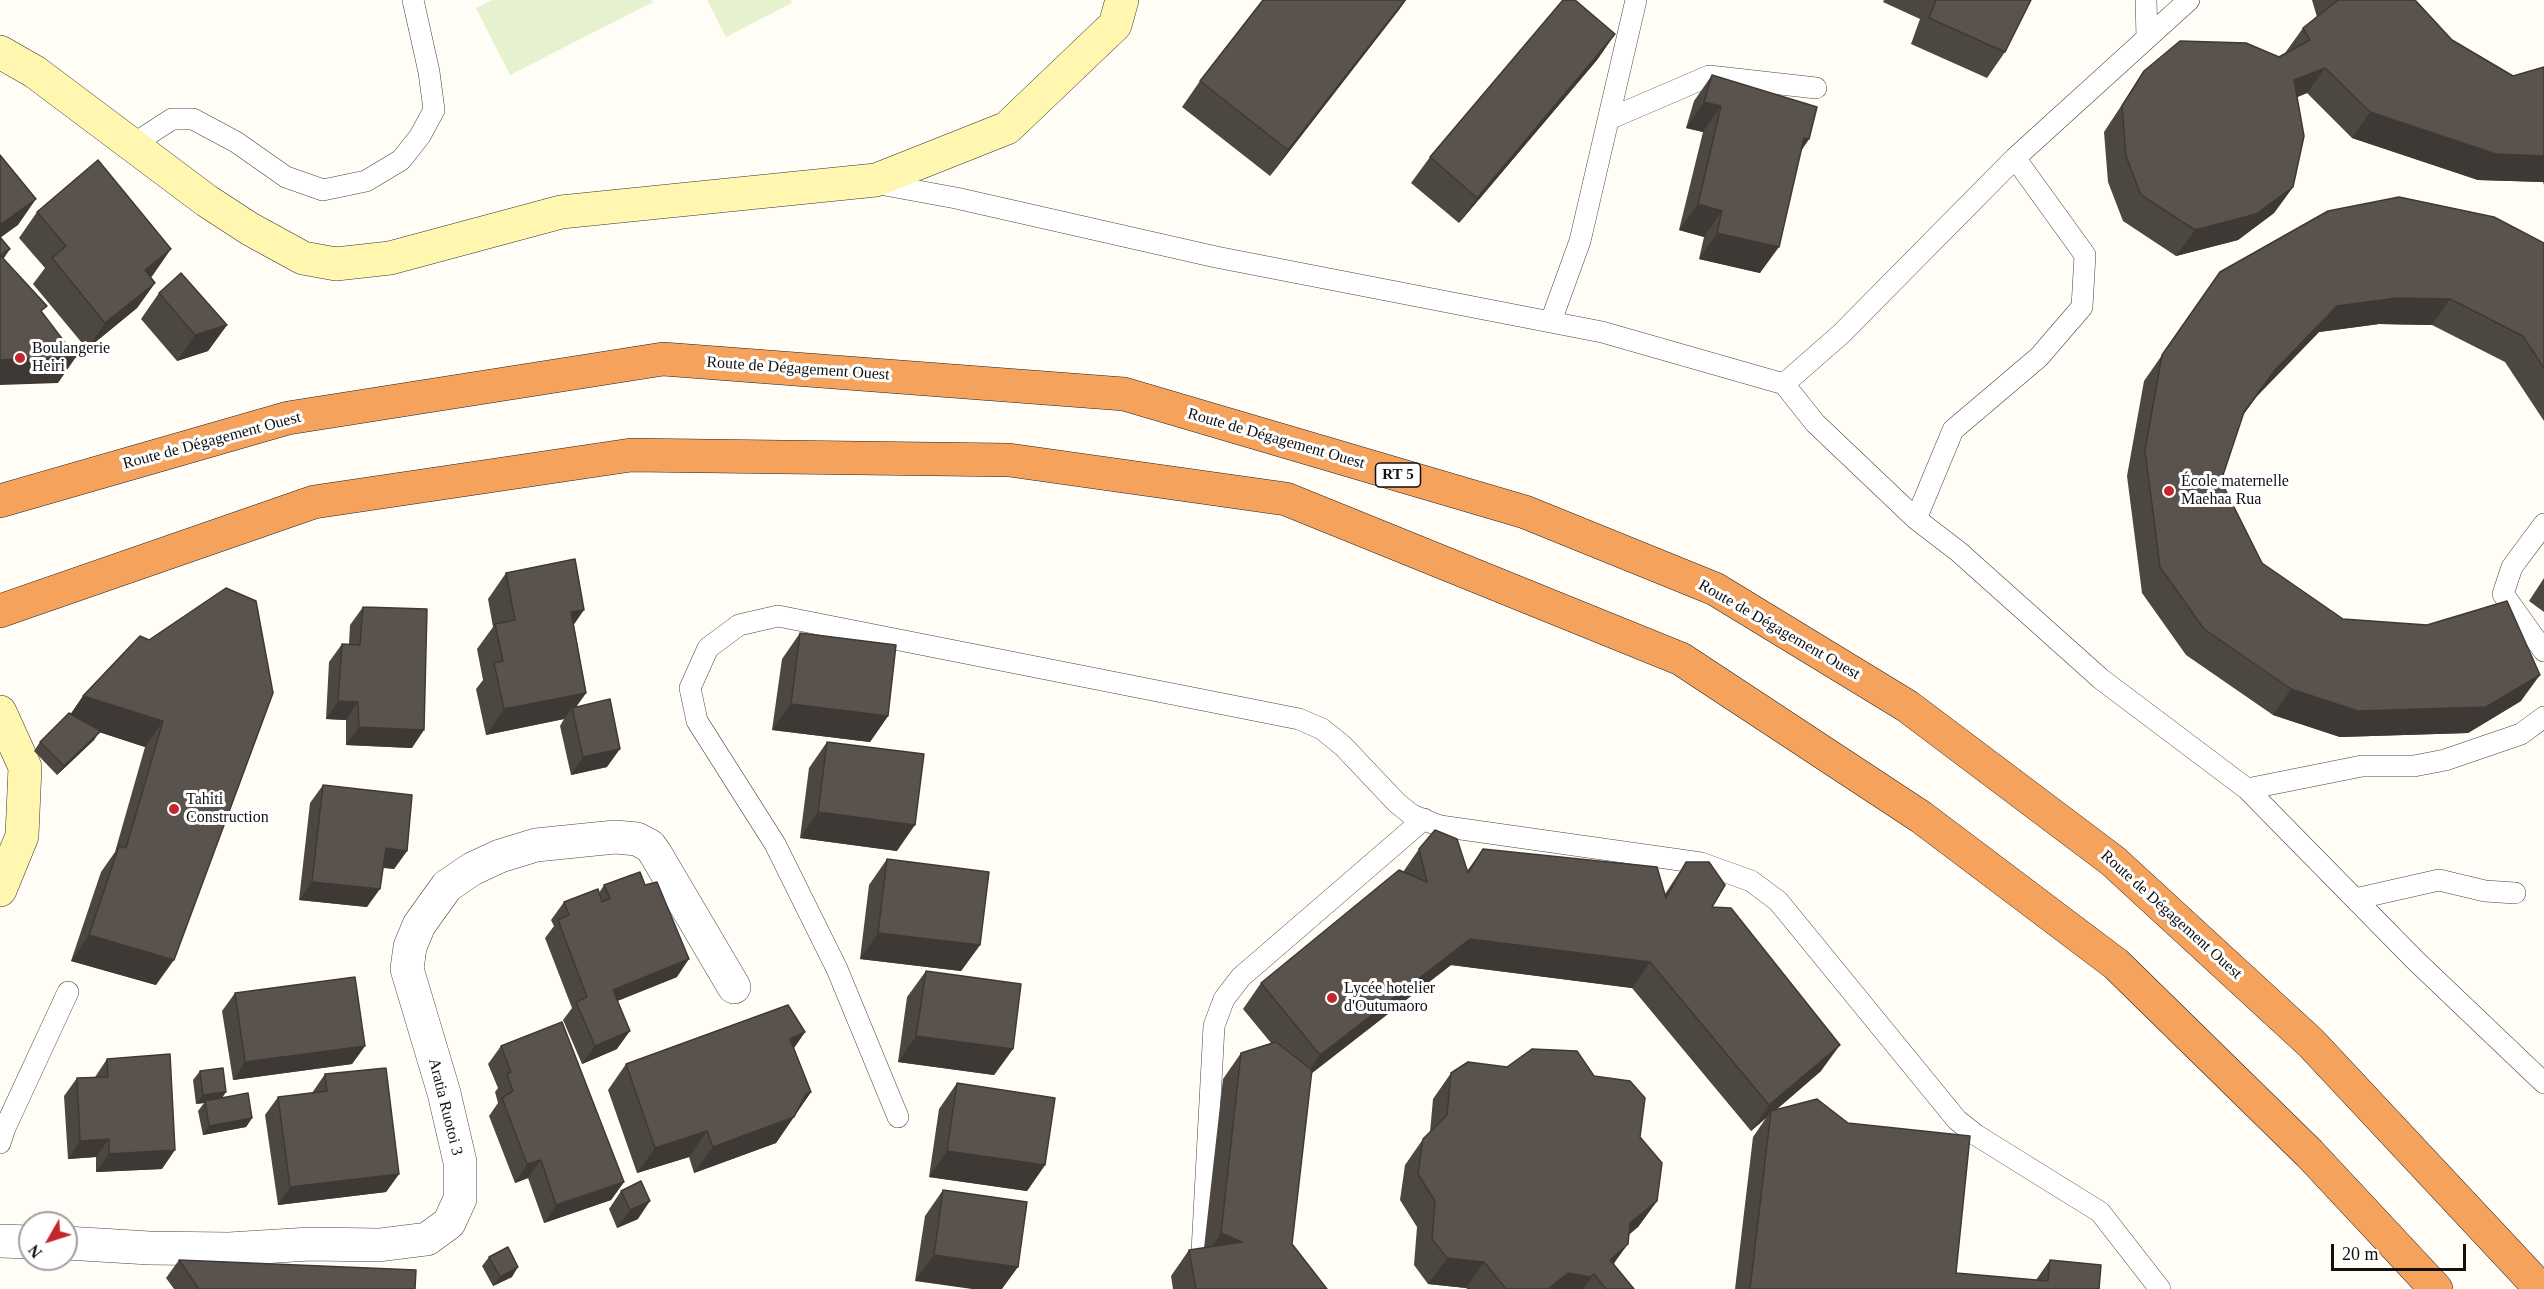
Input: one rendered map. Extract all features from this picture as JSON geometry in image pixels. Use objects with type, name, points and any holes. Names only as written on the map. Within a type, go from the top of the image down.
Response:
[{"type":"highway","name":"Route de Dégagement Ouest","points":[[1,501],[288,418],[663,359],[1124,394],[1525,512],[1715,589],[1907,706],[2113,861],[2311,1042],[2541,1289]]},
{"type":"highway","points":[[13,606],[314,502],[631,455],[1009,459],[1286,500],[1681,659],[1921,817],[2116,964],[2310,1154],[2436,1289]]},
{"type":"main road","points":[[0,52],[34,72],[250,229],[303,258],[336,264],[390,258],[561,212],[870,182],[1006,128],[1115,25],[1122,0]]},
{"type":"main road","points":[[0,712],[25,767],[22,836],[0,890]]},
{"type":"street","name":"Aratia Ruotoi 3","points":[[78,1244],[148,1248],[229,1249],[310,1244],[379,1245],[427,1239],[449,1223],[460,1199],[460,1162],[444,1093],[407,969],[410,947],[419,925],[447,886],[472,869],[500,856],[536,845],[615,837],[637,839],[650,846],[734,987]]},
{"type":"street","points":[[0,1241],[18,1242]]},
{"type":"lane","points":[[132,145],[172,119],[193,119],[236,142],[286,177],[323,190],[366,181],[401,160],[420,136],[434,110],[429,72],[413,0]]},
{"type":"lane","points":[[1551,321],[1580,241],[1636,0]]},
{"type":"lane","points":[[2146,0],[2147,38]]},
{"type":"lane","points":[[1784,384],[1841,334],[2015,158],[2189,0]]},
{"type":"lane","points":[[1609,119],[1709,76],[1816,88]]},
{"type":"lane","points":[[1916,519],[1953,430],[2039,357],[2082,307],[2085,255],[2015,158]]},
{"type":"lane","points":[[870,182],[956,198],[1216,257],[1602,332],[1784,384],[1815,423],[1916,519],[1959,552],[2101,679],[2247,789],[2355,899],[2544,1083]]},
{"type":"lane","points":[[2544,524],[2512,567],[2504,594],[2544,651]]},
{"type":"lane","points":[[898,1117],[837,969],[775,844],[697,721],[690,688],[708,648],[740,625],[778,616],[1299,719],[1322,729],[1343,746],[1412,815],[1440,826],[1701,863],[1751,881],[1779,901],[1957,1120],[1976,1135],[2100,1212],[2160,1289]]},
{"type":"lane","points":[[2247,789],[2362,766],[2414,766],[2445,760],[2521,734],[2544,717]]},
{"type":"lane","points":[[1200,1289],[1214,1026],[1224,999],[1241,977],[1424,819]]},
{"type":"lane","points":[[2355,899],[2439,880],[2485,891],[2514,893]]},
{"type":"lane","points":[[0,1143],[4,1128],[68,992]]},
{"type":"green space","points":[[492,0],[651,0],[653,2],[510,75],[476,8]]},
{"type":"green space","points":[[707,0],[791,0],[792,3],[726,37]]},
{"type":"building","points":[[1263,0],[1405,0],[1288,150],[1200,81]]},
{"type":"building","points":[[1563,0],[1575,0],[1615,34],[1477,198],[1430,157]]},
{"type":"building","points":[[1936,0],[2031,0],[2005,52],[1929,18]]},
{"type":"building","points":[[2338,0],[2415,0],[2452,40],[2513,76],[2544,67],[2544,156],[2496,154],[2370,112],[2325,68],[2294,80],[2304,136],[2293,187],[2256,214],[2195,230],[2141,195],[2126,156],[2122,106],[2144,71],[2180,41],[2246,43],[2279,57],[2310,40],[2303,28]]},
{"type":"building","points":[[1712,75],[1817,107],[1809,139],[1804,138],[1779,247],[1717,233],[1722,211],[1698,204],[1721,106],[1704,102]]},
{"type":"building","points":[[0,155],[36,199],[0,225]]},
{"type":"building","points":[[98,160],[171,249],[145,270],[155,283],[105,323],[52,258],[66,246],[37,212]]},
{"type":"building","name":"École maternelle Maehaa Rua","points":[[2399,197],[2494,217],[2544,243],[2544,368],[2523,336],[2450,299],[2397,298],[2337,306],[2275,370],[2244,412],[2221,481],[2262,563],[2343,619],[2427,625],[2507,601],[2540,675],[2486,707],[2358,711],[2291,689],[2204,629],[2160,567],[2145,450],[2162,355],[2220,272],[2328,211]]},
{"type":"building","points":[[0,237],[10,249],[0,255]]},
{"type":"building","points":[[0,255],[47,306],[41,311],[76,357],[0,360]]},
{"type":"building","points":[[181,273],[227,325],[195,335],[159,293]]},
{"type":"building","points":[[575,559],[584,610],[571,612],[586,693],[504,709],[494,663],[503,661],[495,624],[515,620],[506,573]]},
{"type":"building","name":"Tahiti Construction","points":[[226,588],[256,601],[273,693],[174,960],[89,935],[119,846],[126,848],[163,721],[83,696],[140,636],[149,640]]},
{"type":"building","points":[[363,607],[427,609],[424,730],[359,727],[358,702],[338,701],[342,644],[360,645]]},
{"type":"building","points":[[800,633],[896,645],[888,716],[791,704]]},
{"type":"building","points":[[610,699],[620,749],[583,757],[572,708]]},
{"type":"building","points":[[69,713],[101,731],[64,766],[40,742]]},
{"type":"building","points":[[827,742],[924,754],[915,825],[818,812]]},
{"type":"building","points":[[323,785],[412,795],[407,851],[386,848],[380,889],[312,882]]},
{"type":"building","name":"Lycée hotelier d'Outumaoro","points":[[1435,830],[1457,839],[1468,873],[1483,849],[1657,867],[1666,898],[1686,862],[1709,862],[1725,885],[1712,907],[1731,908],[1840,1045],[1769,1105],[1650,962],[1470,939],[1320,1055],[1261,983],[1399,870],[1427,882],[1419,849]]},
{"type":"building","points":[[887,859],[989,872],[980,945],[878,933]]},
{"type":"building","points":[[640,872],[645,885],[657,882],[689,959],[613,990],[630,1031],[595,1046],[576,1002],[587,997],[558,920],[569,915],[564,902],[598,889],[602,902],[610,898],[604,885]]},
{"type":"building","points":[[926,971],[1021,984],[1013,1049],[916,1036]]},
{"type":"building","points":[[355,977],[365,1046],[245,1062],[235,993]]},
{"type":"building","points":[[788,1005],[805,1032],[790,1039],[811,1092],[806,1094],[794,1117],[713,1147],[707,1131],[655,1148],[626,1064]]},
{"type":"building","points":[[562,1022],[624,1182],[556,1205],[541,1160],[527,1164],[502,1098],[513,1091],[507,1074],[511,1072],[501,1046]]},
{"type":"building","points":[[1276,1042],[1312,1070],[1292,1244],[1327,1289],[1196,1289],[1189,1250],[1242,1242],[1221,1233],[1241,1053]]},
{"type":"building","points":[[1532,1049],[1577,1051],[1594,1076],[1630,1081],[1645,1098],[1640,1137],[1662,1163],[1657,1201],[1630,1223],[1628,1244],[1610,1260],[1634,1289],[1606,1289],[1594,1274],[1591,1277],[1568,1273],[1548,1289],[1506,1289],[1484,1262],[1447,1258],[1432,1239],[1435,1201],[1418,1174],[1423,1139],[1447,1115],[1451,1073],[1468,1062],[1507,1067]]},
{"type":"building","points":[[170,1054],[175,1150],[109,1154],[109,1139],[80,1141],[77,1078],[108,1077],[107,1059]]},
{"type":"building","points":[[223,1068],[226,1092],[203,1095],[200,1071]]},
{"type":"building","points":[[386,1068],[399,1174],[290,1187],[278,1097],[327,1091],[325,1074]]},
{"type":"building","points":[[957,1083],[1055,1098],[1045,1165],[947,1151]]},
{"type":"building","points":[[248,1093],[252,1118],[209,1126],[205,1101]]},
{"type":"building","points":[[1817,1099],[1848,1123],[1970,1136],[1956,1273],[2048,1281],[2050,1260],[2101,1265],[2099,1289],[1750,1289],[1771,1111]]},
{"type":"building","points":[[641,1181],[650,1201],[630,1210],[621,1191]]},
{"type":"building","points":[[943,1190],[1027,1202],[1018,1267],[934,1255]]},
{"type":"building","points":[[508,1247],[518,1267],[500,1277],[489,1257]]},
{"type":"building","points":[[179,1260],[416,1270],[415,1289],[199,1289]]},
{"type":"place","name":"Boulangerie Heiri","points":[[20,358]]},
{"type":"place","name":"École maternelle Maehaa Rua","points":[[2169,491]]},
{"type":"place","name":"Tahiti Construction","points":[[174,809]]},
{"type":"place","name":"Lycée hotelier d'Outumaoro","points":[[1332,998]]}]
